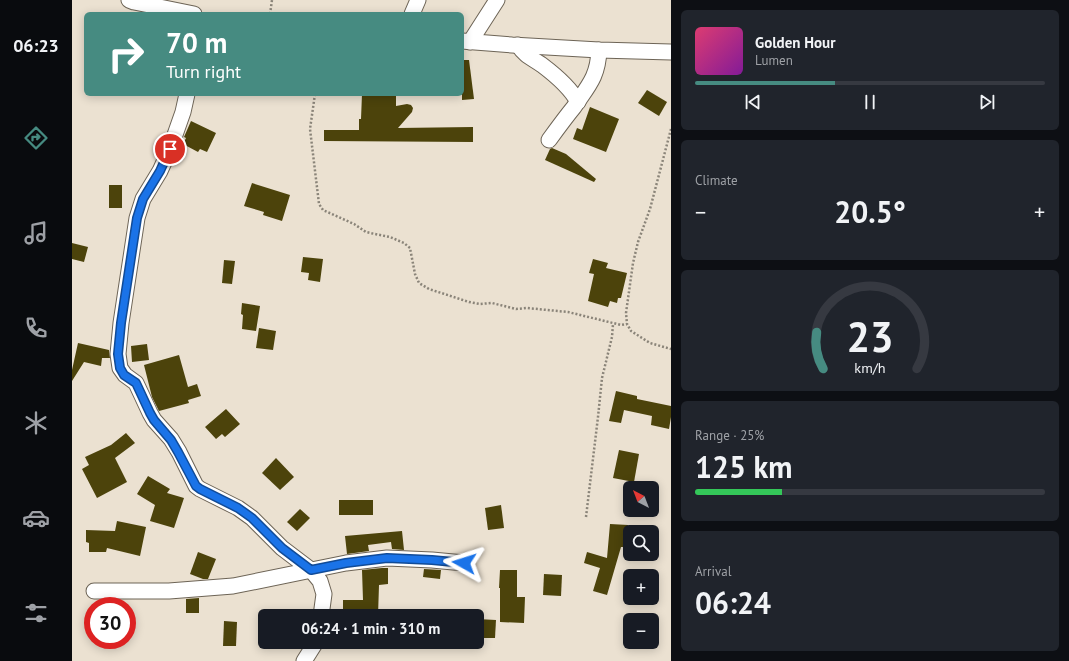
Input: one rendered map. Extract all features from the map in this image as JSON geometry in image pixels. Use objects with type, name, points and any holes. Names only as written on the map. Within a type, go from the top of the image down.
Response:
[{"type":"street","points":[[129,0],[185,12]]},
{"type":"street","points":[[413,12],[418,0]]},
{"type":"street","points":[[466,41],[497,0]]},
{"type":"street","points":[[466,41],[518,46],[671,52]]},
{"type":"street","points":[[518,46],[525,55],[542,65],[568,88],[574,94],[578,102]]},
{"type":"street","points":[[549,140],[592,83],[597,70],[599,50]]},
{"type":"street","points":[[187,96],[183,112],[170,149],[160,171],[143,199],[137,218],[121,323],[118,354],[120,368],[124,375],[136,383],[154,420],[171,440],[196,486],[238,508],[252,518],[282,548],[311,570],[320,581],[324,594],[322,609]]},
{"type":"street","points":[[94,591],[169,591],[233,586],[346,563],[387,558],[464,563]]},
{"type":"street","points":[[304,661],[312,649]]},
{"type":"path","points":[[270,12],[272,0]]},
{"type":"path","points":[[315,96],[310,129],[318,204],[324,210],[354,224],[366,232],[390,236],[404,243],[410,248],[419,283],[429,289],[469,302],[480,304],[492,303],[516,309],[527,308],[568,312],[613,324],[627,324]]},
{"type":"path","points":[[671,129],[650,209],[638,242],[626,314],[627,324],[631,331],[650,343],[671,349]]},
{"type":"path","points":[[586,517],[602,378],[610,345],[613,324]]},
{"type":"building","points":[[464,60],[469,60],[474,99],[462,100],[462,96],[464,96]]},
{"type":"building","points":[[647,90],[667,102],[659,116],[638,103]]},
{"type":"building","points":[[362,96],[396,96],[396,106],[407,104],[411,105],[413,108],[412,112],[398,128],[473,127],[473,142],[324,141],[324,130],[359,130],[359,119],[361,119]]},
{"type":"building","points":[[590,107],[619,119],[606,152],[573,139],[577,128],[582,130]]},
{"type":"building","points":[[191,121],[216,133],[207,152],[200,149],[198,152],[183,144],[186,138],[184,137]]},
{"type":"building","points":[[552,148],[566,154],[596,179],[594,182],[545,160],[550,149]]},
{"type":"building","points":[[252,183],[290,195],[282,221],[263,215],[264,212],[244,206]]},
{"type":"building","points":[[109,185],[122,185],[122,208],[109,208]]},
{"type":"building","points":[[72,243],[88,247],[84,262],[72,259]]},
{"type":"building","points":[[303,257],[323,259],[320,282],[308,280],[309,273],[301,272]]},
{"type":"building","points":[[593,259],[608,263],[606,268],[627,273],[621,298],[618,298],[617,303],[610,301],[608,307],[588,301],[594,274],[589,273]]},
{"type":"building","points":[[224,260],[235,261],[232,284],[222,283]]},
{"type":"building","points":[[242,303],[260,306],[256,331],[242,329]]},
{"type":"building","points":[[259,328],[276,331],[273,350],[256,348]]},
{"type":"building","points":[[78,343],[109,350],[110,358],[102,358],[101,366],[84,362],[72,381],[72,370]]},
{"type":"building","points":[[147,344],[149,360],[132,362],[131,346]]},
{"type":"building","points":[[179,355],[188,387],[197,384],[201,396],[188,400],[189,403],[159,411],[152,397],[144,365]]},
{"type":"building","points":[[616,391],[637,396],[637,399],[671,406],[669,429],[651,425],[652,416],[624,410],[621,423],[609,421]]},
{"type":"building","points":[[226,409],[240,424],[225,437],[222,434],[216,439],[205,427]]},
{"type":"building","points":[[126,433],[135,443],[115,458],[127,482],[97,498],[82,469],[89,465],[85,457],[111,445]]},
{"type":"building","points":[[619,450],[639,454],[634,481],[613,478]]},
{"type":"building","points":[[276,458],[294,477],[280,490],[262,473]]},
{"type":"building","points":[[148,476],[170,489],[167,493],[184,498],[174,528],[150,521],[155,505],[137,494]]},
{"type":"building","points":[[339,500],[373,500],[373,515],[339,515]]},
{"type":"building","points":[[501,505],[504,528],[488,530],[485,508]]},
{"type":"building","points":[[300,509],[310,518],[297,531],[287,522]]},
{"type":"building","points":[[117,521],[146,527],[140,556],[107,548],[106,552],[89,552],[89,543],[86,542],[86,530],[115,531]]},
{"type":"building","points":[[610,524],[628,525],[623,525],[623,547],[621,547],[607,595],[593,591],[600,568],[584,563],[587,552],[607,558]]},
{"type":"building","points":[[402,531],[404,550],[392,549],[391,542],[368,545],[369,551],[347,554],[345,536]]},
{"type":"building","points":[[198,552],[216,559],[208,579],[203,579],[190,574]]},
{"type":"building","points":[[388,568],[388,584],[379,585],[378,609],[343,609],[343,600],[363,600],[362,570]]},
{"type":"building","points":[[424,569],[441,570],[440,579],[423,577]]},
{"type":"building","points":[[500,570],[517,570],[517,597],[525,597],[524,623],[500,622]]},
{"type":"building","points":[[544,574],[562,575],[561,596],[543,595]]},
{"type":"building","points":[[199,598],[199,613],[186,613],[186,599]]},
{"type":"building","points":[[484,619],[496,620],[495,638],[484,638]]},
{"type":"building","points":[[224,621],[237,622],[236,646],[223,646]]},
{"type":"route","points":[[170,149],[160,171],[143,199],[137,218],[121,323],[118,354],[120,368],[124,375],[136,383],[154,420],[171,440],[196,486],[238,508],[252,518],[282,548],[311,570],[346,563],[387,558],[464,563]]}]
